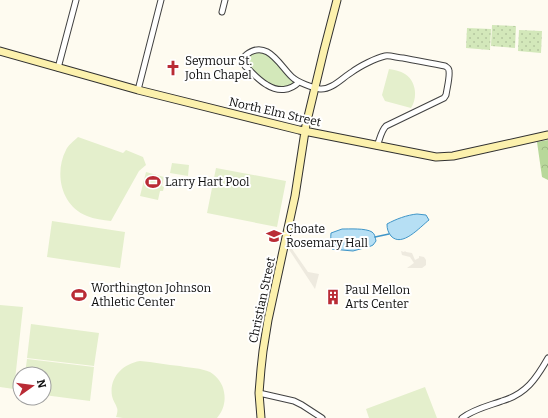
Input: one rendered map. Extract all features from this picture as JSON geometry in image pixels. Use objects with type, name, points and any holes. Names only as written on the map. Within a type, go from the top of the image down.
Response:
[{"type":"main road","name":"Christian Street","points":[[261,418],[259,393],[268,320],[295,196],[305,131],[337,0]]},
{"type":"main road","name":"North Elm Street","points":[[0,51],[138,90],[305,131],[436,157],[446,157],[548,135]]},
{"type":"street","points":[[58,68],[76,0]]},
{"type":"street","points":[[138,90],[161,0]]},
{"type":"street","points":[[222,12],[225,0]]},
{"type":"street","points":[[299,82],[291,88],[285,90],[276,89],[267,85],[245,66],[243,62],[244,58],[247,54],[256,50],[269,53],[274,56],[293,78],[299,82],[321,89],[329,88],[360,67],[386,56],[448,67],[449,74],[446,95],[444,98],[386,126],[383,129],[377,146]]},
{"type":"street","points":[[462,418],[478,409],[506,400],[524,391],[538,375],[548,358]]},
{"type":"street","points":[[259,393],[294,401],[322,418]]},
{"type":"green space","points":[[492,25],[516,26],[515,48],[491,46]]},
{"type":"green space","points":[[467,28],[491,29],[490,50],[466,48]]},
{"type":"green space","points":[[519,30],[542,31],[541,53],[518,51]]},
{"type":"green space","points":[[261,50],[276,58],[298,83],[285,90],[267,85],[243,62],[250,53]]},
{"type":"green space","points":[[389,69],[403,73],[412,81],[415,90],[415,99],[411,108],[385,101],[382,95]]},
{"type":"green space","points":[[78,137],[123,153],[126,150],[143,157],[146,165],[139,171],[111,221],[93,218],[78,211],[71,205],[62,188],[62,159],[68,146]]},
{"type":"green space","points":[[548,140],[548,180],[542,177],[537,142]]},
{"type":"green space","points":[[172,163],[189,165],[188,176],[170,173]]},
{"type":"green space","points":[[216,168],[286,181],[277,227],[207,213]]},
{"type":"green space","name":"Larry Hart Pool","points":[[146,172],[164,177],[162,186],[164,187],[163,191],[160,191],[158,200],[140,196]]},
{"type":"green space","points":[[52,221],[125,232],[120,268],[47,257]]},
{"type":"green space","points":[[0,305],[23,307],[17,366],[12,366],[12,389],[0,387]]},
{"type":"green space","points":[[31,324],[99,333],[94,366],[27,358]]},
{"type":"green space","points":[[27,359],[94,367],[90,401],[52,396],[52,366],[26,366]]},
{"type":"green space","points":[[140,361],[199,369],[213,374],[221,383],[225,396],[222,409],[217,418],[116,417],[117,409],[112,398],[112,389],[115,378],[122,369],[128,365]]},
{"type":"green space","points":[[425,387],[437,418],[369,418],[366,409]]},
{"type":"shaded area","points":[[288,248],[292,249],[308,272],[319,274],[315,289]]},
{"type":"shaded area","points":[[401,251],[412,253],[415,260],[419,258],[419,256],[424,257],[426,260],[426,265],[422,268],[407,268],[414,263],[410,257],[402,255]]},
{"type":"water","points":[[409,215],[426,215],[429,220],[405,238],[400,240],[391,236],[387,224]]},
{"type":"water","points":[[342,229],[357,229],[372,232],[376,241],[371,246],[353,251],[332,249],[331,233]]},
{"type":"waterway","points":[[375,237],[389,234]]},
{"type":"waterway","points":[[326,244],[332,242]]},
{"type":"place","name":"Seymour St. John Chapel","points":[[173,68]]},
{"type":"place","name":"Larry Hart Pool","points":[[153,182]]},
{"type":"place","name":"Choate Rosemary Hall","points":[[274,236]]},
{"type":"place","name":"Worthington Johnson Athletic Center","points":[[79,295]]},
{"type":"place","name":"Paul Mellon Arts Center","points":[[333,297]]}]
